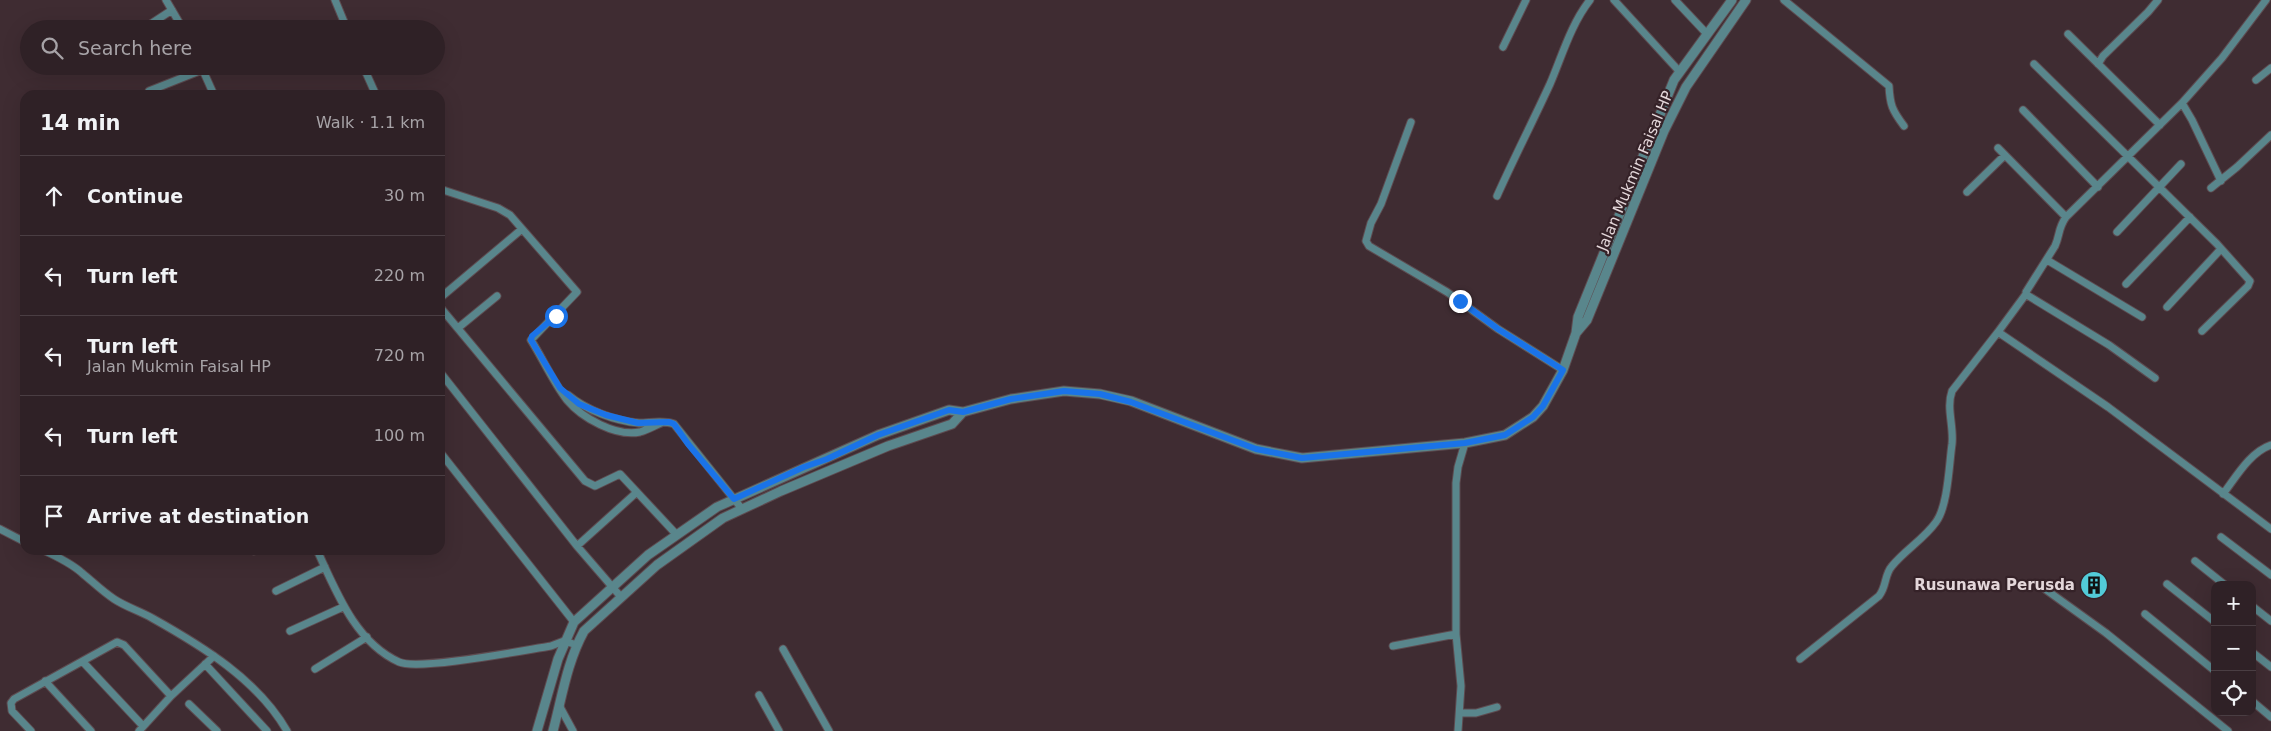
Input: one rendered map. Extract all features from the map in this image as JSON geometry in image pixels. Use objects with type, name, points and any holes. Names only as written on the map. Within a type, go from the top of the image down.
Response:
[{"type":"street","points":[[166,0],[178,20]]},
{"type":"street","points":[[335,0],[343,20]]},
{"type":"street","points":[[1502,47],[1526,0]]},
{"type":"street","points":[[1497,196],[1566,44],[1590,0]]},
{"type":"street","points":[[1614,0],[1679,71]]},
{"type":"street","points":[[1675,0],[1707,34]]},
{"type":"street","name":"Jalan Mukmin Faisal HP","points":[[538,731],[564,641],[574,622],[648,555],[717,507],[910,423],[949,410],[963,412],[1011,399],[1064,391],[1100,394],[1131,402],[1256,449],[1302,458],[1465,443],[1505,435],[1533,417],[1543,406],[1563,370],[1576,333],[1578,317],[1667,95],[1679,71],[1732,0]]},
{"type":"street","name":"Jalan Mukmin Faisal HP","points":[[1576,333],[1586,320],[1664,131],[1686,88],[1746,0]]},
{"type":"street","points":[[1784,0],[1889,86],[1888,97],[1891,107],[1904,126]]},
{"type":"street","points":[[2098,64],[2103,56],[2158,0]]},
{"type":"street","points":[[1800,659],[1879,596],[1884,590],[1886,575],[1892,566],[1937,520],[1945,495],[1953,438],[1950,398],[1952,391],[2026,294],[2058,238],[2059,226],[2182,103],[2222,58],[2266,0]]},
{"type":"street","points":[[157,20],[172,10]]},
{"type":"street","points":[[2068,34],[2160,125]]},
{"type":"street","points":[[2034,64],[2190,217],[2221,249],[2249,283],[2202,332]]},
{"type":"street","points":[[2256,80],[2271,68]]},
{"type":"street","points":[[150,90],[185,75]]},
{"type":"street","points":[[204,75],[212,90]]},
{"type":"street","points":[[368,75],[374,90]]},
{"type":"street","points":[[2182,103],[2221,181]]},
{"type":"street","points":[[2023,110],[2098,186]]},
{"type":"street","points":[[1411,122],[1381,204],[1371,222],[1366,240],[1368,246],[1447,292],[1498,329],[1563,370]]},
{"type":"street","points":[[2211,188],[2271,135]]},
{"type":"street","points":[[1998,148],[2066,217]]},
{"type":"street","points":[[1967,192],[2005,155]]},
{"type":"street","points":[[2117,232],[2181,164]]},
{"type":"street","points":[[445,191],[498,208],[510,215],[577,292],[531,340],[567,399],[577,410],[604,426],[622,432],[638,433],[661,422]]},
{"type":"street","points":[[2126,284],[2190,217]]},
{"type":"street","points":[[445,294],[522,228]]},
{"type":"street","points":[[2167,307],[2221,249]]},
{"type":"street","points":[[2047,260],[2142,317]]},
{"type":"street","points":[[2026,294],[2109,345],[2154,378]]},
{"type":"street","points":[[458,328],[498,296]]},
{"type":"street","points":[[445,312],[585,481],[595,486],[620,474],[676,534]]},
{"type":"street","points":[[1998,332],[2108,407],[2271,529]]},
{"type":"street","points":[[445,378],[577,546],[621,597]]},
{"type":"street","points":[[560,388],[579,404],[598,412],[638,423],[669,422],[679,429],[688,444],[742,509]]},
{"type":"street","name":"Jalan Mukmin Faisal HP","points":[[553,731],[565,682],[577,645],[592,622],[657,565],[723,518],[888,446],[952,424],[963,412]]},
{"type":"street","points":[[1458,731],[1461,686],[1456,634],[1456,482],[1465,443]]},
{"type":"street","points":[[2223,494],[2252,458],[2263,448],[2271,445]]},
{"type":"street","points":[[445,458],[574,622]]},
{"type":"street","points":[[577,546],[637,492]]},
{"type":"street","points":[[0,529],[20,539]]},
{"type":"street","points":[[2221,537],[2271,575]]},
{"type":"street","points":[[52,555],[81,572],[115,600],[149,616],[214,656],[258,694],[282,721],[287,731]]},
{"type":"street","points":[[319,555],[343,607],[367,637],[385,654],[400,663],[414,665],[551,646],[564,641],[577,645]]},
{"type":"street","points":[[2195,561],[2220,581]]},
{"type":"street","points":[[276,591],[324,567]]},
{"type":"street","points":[[2038,584],[2106,633],[2228,731]]},
{"type":"street","points":[[2167,584],[2211,619]]},
{"type":"street","points":[[290,631],[343,607]]},
{"type":"street","points":[[2256,609],[2271,621]]},
{"type":"street","points":[[2145,614],[2211,668]]},
{"type":"street","points":[[1393,646],[1456,634]]},
{"type":"street","points":[[315,669],[367,637]]},
{"type":"street","points":[[31,731],[12,710],[11,703],[14,699],[118,642],[124,645],[171,696]]},
{"type":"street","points":[[783,649],[829,731]]},
{"type":"street","points":[[2256,655],[2271,667]]},
{"type":"street","points":[[83,662],[141,728],[171,696],[214,656]]},
{"type":"street","points":[[206,664],[267,731]]},
{"type":"street","points":[[45,681],[91,731]]},
{"type":"street","points":[[759,695],[779,731]]},
{"type":"street","points":[[189,704],[217,731]]},
{"type":"street","points":[[2256,704],[2271,716]]},
{"type":"street","points":[[560,707],[573,731]]},
{"type":"street","points":[[1460,713],[1482,712],[1497,707]]},
{"type":"place","name":"Rusunawa Perusda","points":[[2094,585]]},
{"type":"route","points":[[556,316],[532,336],[531,340],[560,388],[579,404],[606,415],[638,423],[669,422],[674,424],[688,444],[734,499],[878,435],[915,421],[949,410],[963,412],[1011,399],[1064,391],[1100,394],[1131,402],[1256,449],[1302,458],[1426,448],[1505,435],[1533,417],[1543,406],[1563,370],[1529,350],[1460,301]]}]
